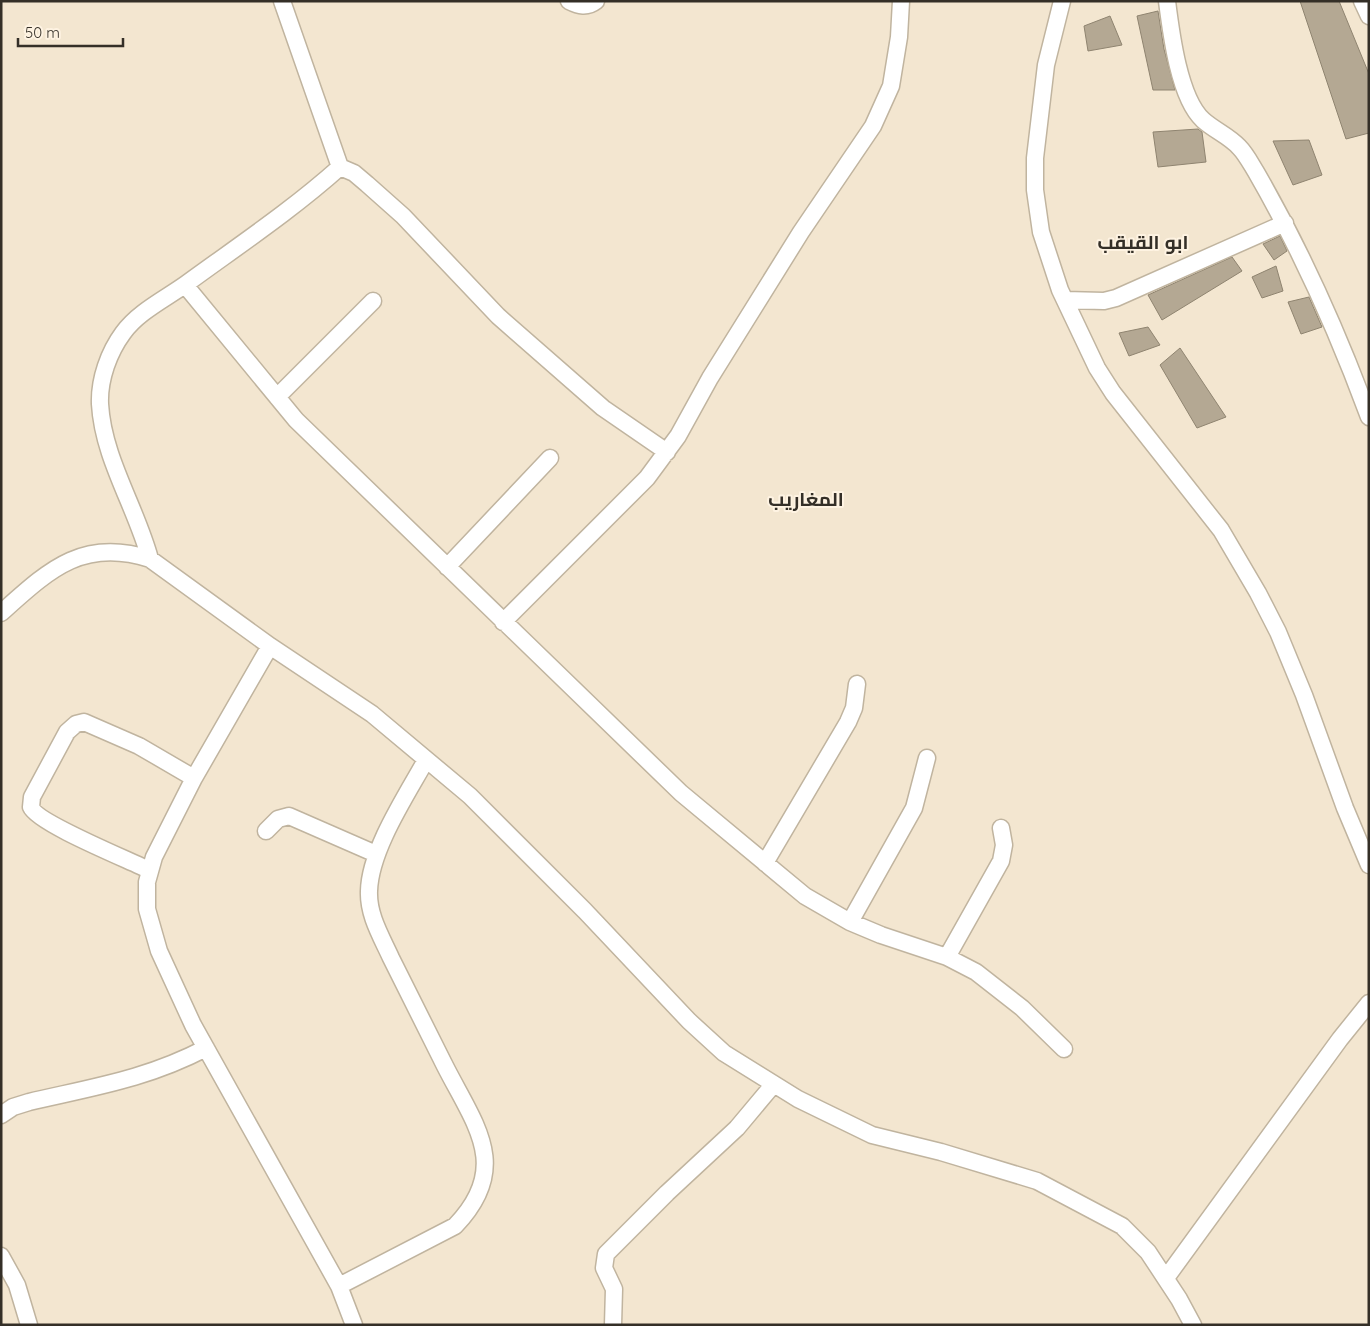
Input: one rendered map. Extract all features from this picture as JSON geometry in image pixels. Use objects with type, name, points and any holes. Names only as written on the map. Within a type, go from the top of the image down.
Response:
[{"type":"street","points":[[282,1],[340,167],[354,173],[374,190],[498,316],[588,394],[667,452]]},
{"type":"street","points":[[569,1],[582,6],[590,6],[596,1]]},
{"type":"street","points":[[504,622],[647,478],[667,452],[710,378],[801,232],[873,126],[891,86],[897,55],[901,1]]},
{"type":"street","points":[[1062,1],[1046,65],[1035,158],[1035,182],[1041,232],[1065,300],[1086,348],[1113,393],[1221,530],[1258,593],[1278,632],[1304,695],[1345,808],[1369,865]]},
{"type":"street","points":[[1167,1],[1174,47],[1182,79],[1194,108],[1202,119],[1239,146],[1284,223],[1338,337],[1369,417]]},
{"type":"street","points":[[1362,1],[1369,16]]},
{"type":"street","points":[[150,559],[144,536],[108,446],[103,424],[101,388],[112,349],[124,331],[136,319],[307,197],[340,167]]},
{"type":"street","points":[[1065,300],[1104,301],[1116,298],[1284,223]]},
{"type":"street","points":[[185,285],[296,420],[681,793],[805,896],[850,922],[881,935],[946,957],[976,972],[1004,992],[1064,1049]]},
{"type":"street","points":[[277,397],[374,302]]},
{"type":"street","points":[[447,567],[550,458]]},
{"type":"street","points":[[1,613],[52,569],[71,559],[112,553],[138,555],[150,559],[270,646],[372,714],[470,796],[585,911],[696,1027],[724,1053],[773,1085],[838,1120],[872,1135],[941,1152],[1037,1180],[1122,1226],[1148,1252],[1166,1278],[1193,1325]]},
{"type":"street","points":[[270,646],[194,778],[149,870],[147,909],[159,951],[206,1048],[339,1286],[354,1325]]},
{"type":"street","points":[[765,863],[848,722],[854,708],[858,684]]},
{"type":"street","points":[[149,870],[73,835],[36,814],[31,807],[32,797],[67,732],[78,723],[84,722],[139,746],[194,778]]},
{"type":"street","points":[[850,922],[914,808],[927,758]]},
{"type":"street","points":[[339,1286],[455,1226],[472,1205],[480,1190],[483,1175],[482,1137],[476,1120],[454,1084],[375,924],[370,906],[371,872],[376,854],[426,760]]},
{"type":"street","points":[[266,830],[278,819],[290,816],[376,854]]},
{"type":"street","points":[[946,957],[1001,862],[1004,845],[1001,828]]},
{"type":"street","points":[[1166,1278],[1335,1046],[1369,1003]]},
{"type":"street","points":[[1,1114],[13,1107],[29,1102],[139,1077],[167,1067],[206,1048]]},
{"type":"street","points":[[613,1325],[614,1289],[604,1268],[606,1254],[667,1192],[737,1128],[773,1085]]},
{"type":"street","points":[[1,1256],[17,1285],[28,1325]]},
{"type":"building","points":[[1300,1],[1339,1],[1369,74],[1369,133],[1346,139]]},
{"type":"building","points":[[1158,11],[1164,49],[1175,90],[1153,90],[1137,16]]},
{"type":"building","points":[[1110,16],[1122,45],[1088,51],[1084,26]]},
{"type":"building","points":[[1198,129],[1202,132],[1206,162],[1158,167],[1153,132]]},
{"type":"building","points":[[1309,140],[1322,175],[1293,185],[1273,141]]},
{"type":"building","points":[[1280,236],[1287,251],[1274,260],[1263,244]]},
{"type":"building","points":[[1232,257],[1242,271],[1162,320],[1148,295]]},
{"type":"building","points":[[1276,266],[1283,291],[1262,298],[1252,277]]},
{"type":"building","points":[[1309,297],[1322,327],[1301,334],[1288,302]]},
{"type":"building","points":[[1148,327],[1160,345],[1129,356],[1119,333]]},
{"type":"building","points":[[1180,348],[1226,417],[1197,428],[1160,365]]},
{"type":"district","name":"ابو القيقب","points":[[1143,242]]},
{"type":"district","name":"المغاريب","points":[[806,499]]}]
